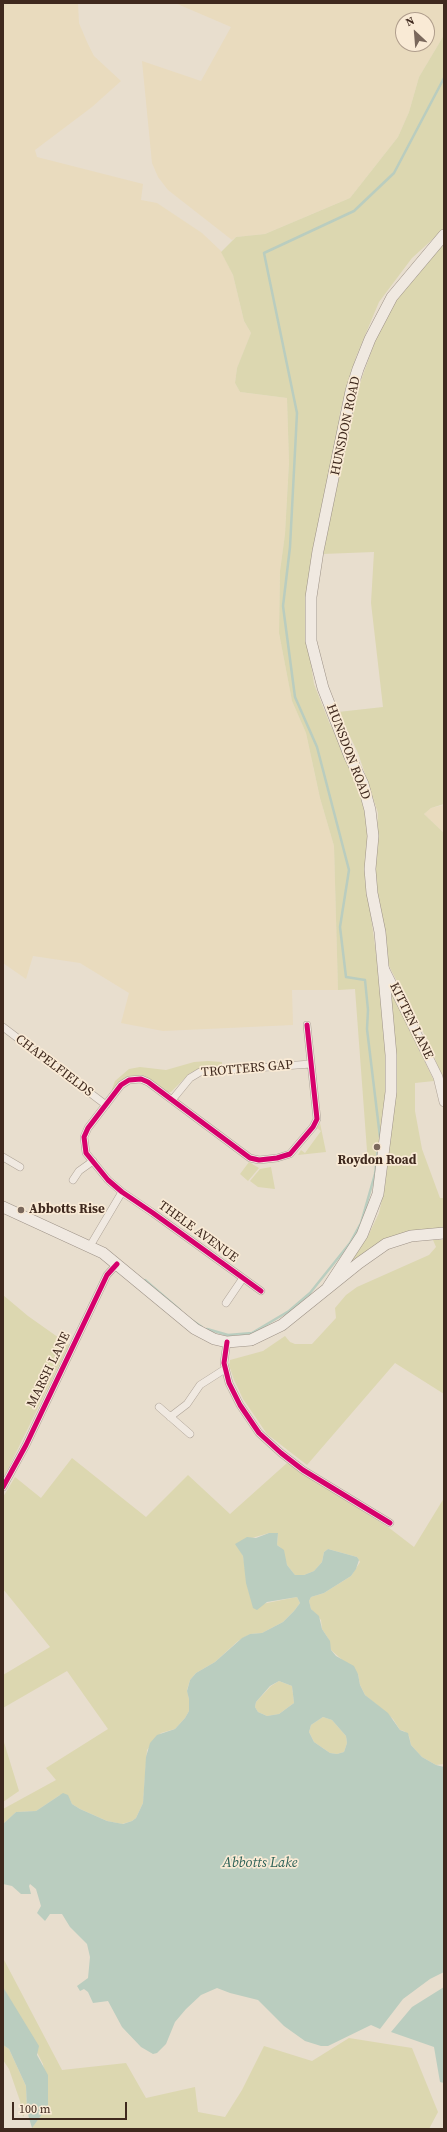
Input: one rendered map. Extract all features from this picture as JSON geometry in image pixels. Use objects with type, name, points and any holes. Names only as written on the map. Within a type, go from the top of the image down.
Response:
[{"type":"main road","name":"HUNSDON ROAD","points":[[328,1287],[362,1235],[378,1194],[391,1092],[391,1055],[380,932],[372,893],[370,869],[373,836],[370,810],[363,784],[350,757],[323,688],[311,640],[311,597],[318,551],[336,472],[351,391],[358,369],[370,339],[392,297],[444,235]]},
{"type":"main road","points":[[3,1207],[90,1246],[117,1264],[195,1329],[214,1339],[227,1342],[251,1340],[271,1332],[291,1319],[328,1287],[386,1244],[411,1236],[444,1233]]},
{"type":"street","name":"KITTEN LANE","points":[[382,965],[438,1077],[444,1102]]},
{"type":"street","points":[[172,1100],[250,1158],[259,1160],[282,1157],[290,1154],[296,1149],[317,1119],[317,1102],[307,1025]]},
{"type":"street","name":"CHAPELFIELDS","points":[[3,1027],[106,1104]]},
{"type":"street","name":"TROTTERS GAP","points":[[172,1100],[190,1078],[200,1072],[311,1064]]},
{"type":"street","name":"THELE AVENUE","points":[[172,1100],[148,1082],[138,1079],[129,1080],[121,1085],[88,1128],[84,1137],[85,1150],[93,1162],[122,1192],[154,1213],[261,1291]]},
{"type":"street","points":[[3,1158],[20,1167]]},
{"type":"street","points":[[73,1180],[79,1171],[93,1162]]},
{"type":"street","points":[[90,1246],[122,1192]]},
{"type":"street","name":"MARSH LANE","points":[[3,1487],[26,1445],[107,1275],[117,1264]]},
{"type":"street","name":"THELE AVENUE","points":[[226,1303],[243,1278]]},
{"type":"street","points":[[227,1342],[224,1357],[225,1369],[240,1406],[250,1421],[271,1444],[303,1470],[390,1523]]},
{"type":"street","points":[[170,1417],[187,1404],[197,1388],[225,1369]]},
{"type":"street","points":[[159,1407],[190,1434]]},
{"type":"shaded area","points":[[3,3],[78,3],[79,23],[94,56],[121,81],[92,107],[35,150],[37,157],[143,184],[141,200],[157,203],[202,233],[221,251],[233,275],[244,321],[251,333],[237,368],[235,383],[240,392],[287,398],[289,462],[285,534],[280,571],[279,633],[292,701],[306,733],[320,798],[334,846],[338,990],[292,990],[293,1025],[163,1031],[121,1023],[129,993],[80,963],[33,956],[26,979],[3,963]]},
{"type":"shaded area","points":[[175,3],[444,3],[444,35],[435,50],[435,12],[395,12],[395,52],[434,52],[419,77],[409,112],[398,137],[350,198],[265,234],[236,237],[232,240],[168,190],[158,177],[152,163],[142,61],[201,81],[231,27]]},
{"type":"shaded area","points":[[444,35],[444,229],[412,258],[379,302],[356,357],[340,412],[335,458],[306,631],[314,684],[329,722],[347,759],[362,800],[367,821],[367,889],[379,974],[386,1058],[387,1093],[375,1165],[368,1164],[355,989],[338,990],[334,846],[320,798],[306,733],[292,701],[279,633],[280,571],[285,534],[289,462],[287,398],[240,392],[235,383],[237,368],[251,333],[244,321],[233,275],[221,252],[236,237],[265,234],[350,198],[398,137],[409,112],[419,77]]},
{"type":"shaded area","points":[[444,239],[444,804],[431,808],[424,814],[444,833],[444,1085],[431,1047],[389,966],[385,952],[374,879],[378,813],[358,753],[338,712],[383,707],[371,603],[374,552],[322,554],[360,383],[377,336],[394,303]]},
{"type":"shaded area","points":[[444,805],[444,833],[424,814],[431,808]]},
{"type":"shaded area","points":[[386,981],[434,1081],[415,1083],[415,1111],[422,1149],[440,1198],[444,1198],[444,1228],[429,1229],[346,1269],[368,1236],[379,1213],[385,1186],[389,1143]]},
{"type":"shaded area","points":[[194,1062],[222,1062],[222,1067],[202,1068],[190,1073],[171,1092],[166,1092],[147,1078],[137,1076],[132,1076],[113,1091],[112,1089],[115,1081],[129,1069],[140,1067],[166,1070]]},
{"type":"shaded area","points":[[320,1123],[326,1152],[298,1155],[301,1150],[305,1153],[321,1131],[317,1128]]},
{"type":"shaded area","points":[[249,1162],[259,1168],[248,1181],[240,1174]]},
{"type":"shaded area","points":[[271,1167],[275,1189],[258,1187],[250,1181],[260,1169]]},
{"type":"shaded area","points":[[433,1240],[444,1240],[444,1394],[395,1363],[307,1465],[267,1434],[243,1399],[229,1365],[230,1360],[263,1351],[285,1336],[290,1342],[295,1344],[312,1344],[336,1318],[335,1308],[346,1295],[357,1287],[429,1255],[436,1247]]},
{"type":"shaded area","points":[[3,1295],[28,1316],[69,1345],[3,1479]]},
{"type":"shaded area","points":[[72,1458],[146,1517],[188,1475],[230,1514],[287,1463],[388,1527],[414,1547],[444,1498],[444,1764],[436,1765],[422,1757],[411,1745],[409,1736],[404,1731],[400,1730],[393,1719],[365,1695],[360,1685],[358,1674],[331,1650],[328,1638],[322,1629],[321,1620],[311,1609],[309,1601],[311,1597],[324,1593],[351,1576],[360,1562],[357,1557],[328,1549],[324,1552],[322,1562],[314,1571],[304,1575],[295,1575],[287,1565],[280,1547],[277,1545],[278,1533],[269,1533],[252,1538],[240,1549],[243,1556],[249,1592],[262,1604],[297,1597],[300,1603],[283,1622],[262,1633],[250,1634],[238,1641],[215,1662],[196,1673],[190,1680],[187,1690],[189,1711],[185,1718],[175,1729],[161,1733],[147,1750],[143,1803],[136,1818],[122,1824],[107,1821],[80,1809],[72,1804],[70,1800],[60,1795],[36,1811],[16,1812],[3,1824],[3,1809],[56,1780],[46,1768],[108,1729],[67,1671],[3,1708],[3,1675],[50,1647],[3,1589],[3,1497],[15,1477],[41,1498]]},
{"type":"shaded area","points":[[279,1681],[292,1686],[294,1703],[279,1714],[267,1716],[258,1712],[255,1707],[256,1702],[271,1686]]},
{"type":"shaded area","points":[[323,1717],[332,1720],[346,1736],[347,1743],[344,1752],[337,1754],[330,1753],[314,1742],[309,1732],[311,1725]]},
{"type":"shaded area","points":[[3,1739],[19,1791],[3,1802],[4,1791]]},
{"type":"shaded area","points":[[3,1958],[62,2070],[126,2063],[146,2098],[195,2087],[198,2112],[225,2117],[242,2090],[264,2046],[312,2061],[349,2038],[412,2048],[438,2112],[429,2129],[31,2129],[48,2106],[43,2064],[3,1987]]},
{"type":"shaded area","points":[[3,2045],[9,2049],[26,2086],[27,2111],[23,2117],[20,2101],[9,2069],[3,2060]]},
{"type":"water","name":"Abbotts Lake","points":[[269,1533],[278,1533],[277,1545],[284,1550],[287,1565],[295,1575],[304,1575],[314,1571],[322,1562],[324,1552],[328,1549],[357,1557],[359,1560],[356,1569],[351,1576],[324,1593],[311,1597],[309,1601],[311,1609],[319,1616],[322,1629],[330,1641],[331,1650],[336,1656],[354,1666],[365,1695],[388,1713],[400,1730],[408,1733],[411,1745],[422,1757],[436,1765],[444,1767],[444,1972],[430,1979],[403,1999],[380,2029],[371,2025],[328,2046],[321,2046],[305,2041],[284,2026],[258,2000],[217,1988],[201,1995],[186,2009],[175,2022],[166,2044],[157,2053],[153,2054],[141,2047],[122,2027],[108,2001],[93,2003],[88,1992],[84,1989],[80,1991],[77,1986],[88,1978],[90,1957],[87,1944],[70,1927],[62,1914],[50,1914],[45,1921],[37,1913],[41,1906],[36,1889],[30,1884],[31,1894],[21,1894],[12,1886],[3,1884],[3,1824],[16,1812],[36,1811],[63,1793],[68,1795],[72,1804],[107,1821],[123,1824],[136,1818],[143,1803],[146,1757],[150,1743],[157,1735],[175,1729],[185,1718],[189,1711],[187,1691],[190,1680],[196,1673],[215,1662],[242,1638],[250,1634],[262,1633],[283,1622],[300,1603],[297,1597],[267,1602],[257,1610],[253,1608],[246,1583],[243,1556],[235,1544],[247,1537],[256,1538]],"holes":[[[279,1681],[292,1686],[294,1703],[279,1714],[267,1716],[258,1712],[255,1707],[256,1702],[270,1686]],[[323,1717],[332,1720],[346,1736],[347,1743],[344,1752],[337,1754],[330,1753],[314,1742],[309,1732],[311,1725]]]},
{"type":"water","points":[[3,1987],[39,2046],[37,2055],[48,2075],[48,2106],[32,2128],[27,2111],[26,2086],[9,2049],[3,2045]]},
{"type":"water","points":[[444,1987],[444,2083],[440,2082],[434,2047],[391,2032],[412,2007]]},
{"type":"waterway","points":[[380,1137],[367,1029],[368,1010],[365,980],[346,977],[340,927],[349,870],[317,747],[295,697],[283,606],[290,547],[297,413],[264,253],[354,211],[394,173],[444,78]]},
{"type":"waterway","points":[[207,1329],[228,1335],[252,1333],[289,1311],[310,1293],[350,1243],[361,1223],[375,1174],[378,1148]]},
{"type":"waterway","points":[[145,1280],[180,1310]]},
{"type":"waterway","points":[[193,1321],[202,1327]]},
{"type":"cycle path","points":[[261,1291],[122,1192],[108,1180],[86,1153],[84,1137],[88,1128],[121,1085],[129,1080],[141,1079],[148,1082],[250,1158],[259,1160],[277,1158],[290,1154],[313,1127],[317,1119],[307,1025]]},
{"type":"cycle path","points":[[3,1487],[26,1445],[107,1275],[117,1264]]},
{"type":"cycle path","points":[[227,1342],[224,1363],[229,1383],[240,1405],[259,1433],[303,1470],[390,1523]]},
{"type":"place","name":"Roydon Road","points":[[377,1147]]},
{"type":"place","name":"Abbotts Rise","points":[[21,1210]]}]
